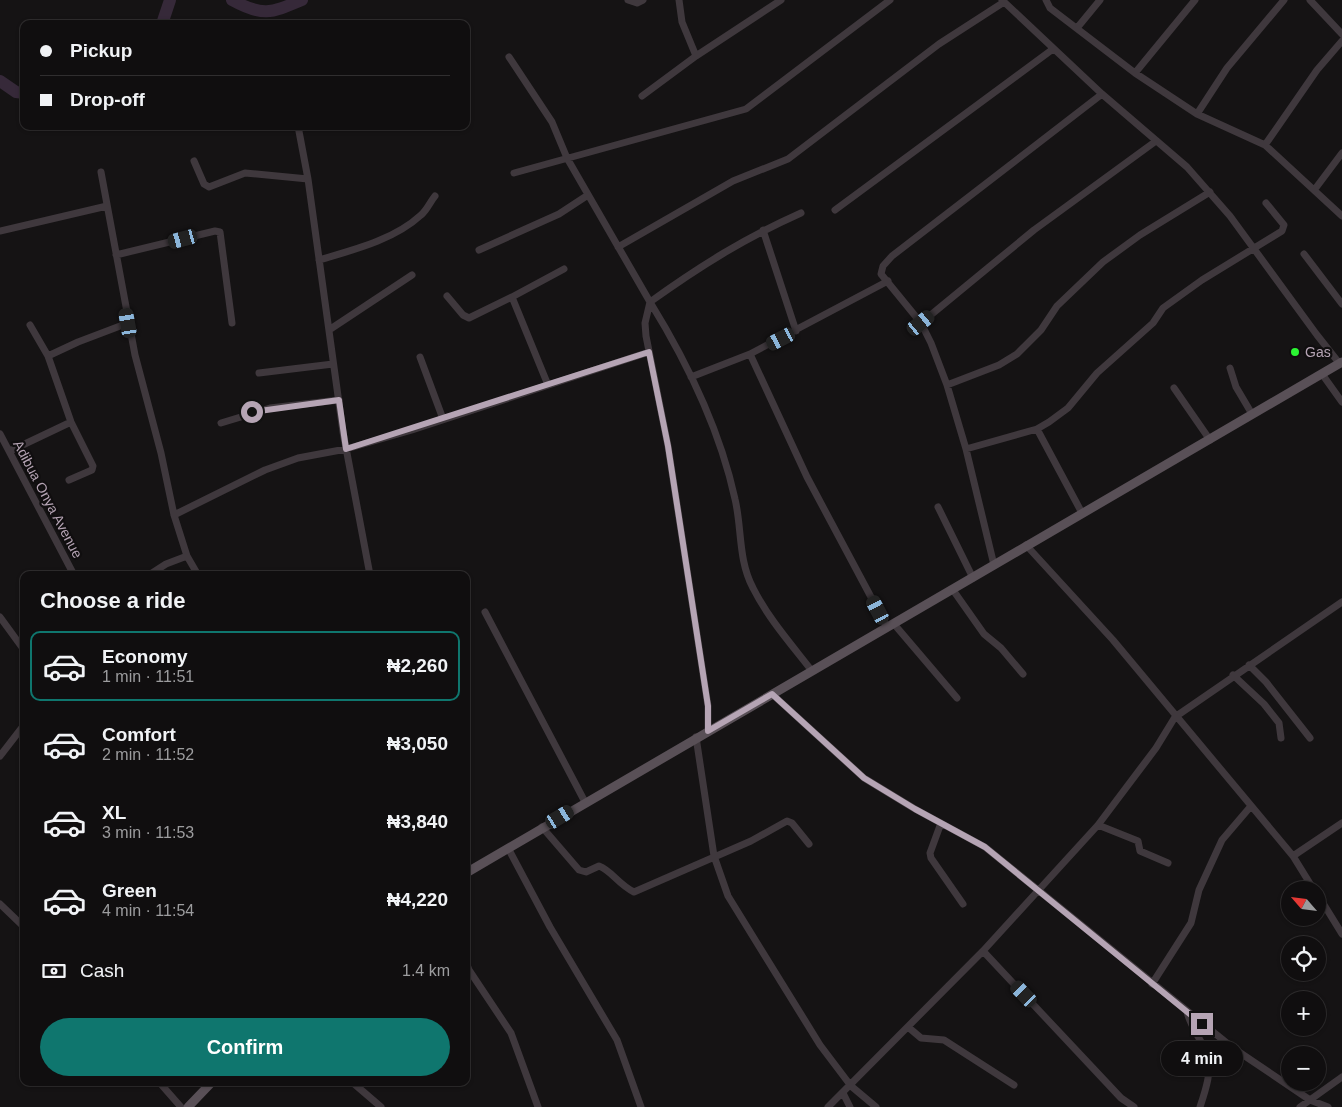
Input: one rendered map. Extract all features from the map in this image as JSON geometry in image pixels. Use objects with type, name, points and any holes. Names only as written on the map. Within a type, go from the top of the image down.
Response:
[{"type":"main road","points":[[470,871],[696,737],[954,590],[1082,513],[1341,363]]},
{"type":"main road","points":[[188,1107],[208,1086]]},
{"type":"street","points":[[628,0],[630,2],[637,2],[643,0]]},
{"type":"street","points":[[679,0],[682,22],[696,56]]},
{"type":"street","points":[[642,96],[696,56],[781,0]]},
{"type":"street","points":[[514,173],[746,109],[890,0]]},
{"type":"street","points":[[1046,0],[1050,8],[1135,73],[1197,114],[1265,145],[1315,189],[1342,216]]},
{"type":"street","points":[[1077,28],[1100,0]]},
{"type":"street","points":[[1135,73],[1195,0]]},
{"type":"street","points":[[1197,114],[1227,68],[1284,0]]},
{"type":"street","points":[[1310,0],[1342,34]]},
{"type":"street","points":[[618,247],[733,181],[788,159],[939,44],[1003,1],[1102,94],[1156,142],[1187,166],[1210,192],[1341,363]]},
{"type":"street","points":[[1265,145],[1317,70],[1342,41]]},
{"type":"street","points":[[836,210],[1053,49]]},
{"type":"street","points":[[509,57],[552,122],[567,158],[650,302],[691,378],[721,453],[736,500],[741,550],[752,586],[770,617],[812,671]]},
{"type":"street","points":[[994,565],[966,449],[948,385],[921,323],[881,274],[883,266],[892,256],[1102,94]]},
{"type":"street","points":[[299,130],[308,179],[346,449],[369,571]]},
{"type":"street","points":[[921,323],[1062,208],[1156,142]]},
{"type":"street","points":[[1315,189],[1342,153]]},
{"type":"street","points":[[194,161],[204,184],[209,187],[245,174],[308,179]]},
{"type":"street","points":[[101,172],[128,323],[174,515],[187,556],[196,571]]},
{"type":"street","points":[[948,385],[999,365],[1017,354],[1041,330],[1057,306],[1103,262],[1140,235],[1210,192]]},
{"type":"street","points":[[479,250],[559,214],[588,195]]},
{"type":"street","points":[[319,260],[355,250],[401,230],[422,214],[434,196]]},
{"type":"street","points":[[966,449],[1037,429],[1068,408],[1097,373],[1153,323],[1163,308],[1202,280],[1284,229],[1284,226],[1266,203]]},
{"type":"street","points":[[0,231],[107,206]]},
{"type":"street","points":[[708,731],[708,706],[671,466],[645,323],[650,302],[711,259],[763,230],[801,213]]},
{"type":"street","points":[[763,230],[796,331]]},
{"type":"street","points":[[116,255],[215,231],[220,232],[232,323]]},
{"type":"street","points":[[1304,254],[1342,304]]},
{"type":"street","points":[[447,296],[463,315],[469,318],[564,270]]},
{"type":"street","points":[[329,330],[412,274]]},
{"type":"street","points":[[691,378],[750,354],[888,281]]},
{"type":"street","points":[[512,297],[548,385]]},
{"type":"street","points":[[48,356],[78,342],[128,323]]},
{"type":"street","points":[[30,325],[48,356],[71,422],[93,466],[92,470],[69,480]]},
{"type":"street","points":[[174,515],[265,470],[298,458],[346,449],[649,352]]},
{"type":"street","points":[[750,354],[807,477],[891,625],[957,698]]},
{"type":"street","points":[[420,357],[443,419]]},
{"type":"street","points":[[259,373],[333,364]]},
{"type":"street","points":[[1230,368],[1236,387],[1252,414]]},
{"type":"street","points":[[1322,374],[1342,402]]},
{"type":"street","points":[[1174,388],[1210,440]]},
{"type":"street","points":[[221,423],[270,408],[339,400]]},
{"type":"street","points":[[10,451],[71,422]]},
{"type":"street","points":[[1037,429],[1082,513]]},
{"type":"street","name":"Adibua Onya Avenue","points":[[0,434],[72,571]]},
{"type":"street","points":[[938,507],[973,578]]},
{"type":"street","points":[[1026,546],[1113,640],[1175,717],[1293,856],[1308,881]]},
{"type":"street","points":[[155,571],[166,564],[187,556]]},
{"type":"street","points":[[954,590],[984,634],[1001,648],[1023,674]]},
{"type":"street","points":[[828,1107],[851,1086],[983,951],[1098,825],[1156,748],[1175,717],[1342,602]]},
{"type":"street","points":[[486,612],[585,802]]},
{"type":"street","points":[[0,617],[20,644]]},
{"type":"street","points":[[1249,665],[1266,682],[1310,738]]},
{"type":"street","points":[[1233,676],[1264,704],[1279,723],[1281,738]]},
{"type":"street","points":[[772,694],[864,778],[985,847],[1233,1048],[1310,1100],[1328,1107]]},
{"type":"street","points":[[0,756],[20,731]]},
{"type":"street","points":[[696,737],[714,856],[728,896],[814,1037],[851,1086],[876,1107]]},
{"type":"street","points":[[1152,984],[1191,923],[1199,890],[1222,840],[1251,806]]},
{"type":"street","points":[[542,827],[579,870],[586,872],[599,866],[606,869],[620,885],[634,892],[751,841],[787,821],[792,823],[809,844]]},
{"type":"street","points":[[941,823],[930,853],[931,858],[963,904]]},
{"type":"street","points":[[1293,856],[1342,823]]},
{"type":"street","points":[[1098,825],[1138,842],[1140,851],[1168,863]]},
{"type":"street","points":[[508,848],[550,927],[617,1040],[642,1107]]},
{"type":"street","points":[[0,904],[20,923]]},
{"type":"street","points":[[1326,908],[1341,931]]},
{"type":"street","points":[[983,951],[1122,1098],[1134,1107]]},
{"type":"street","points":[[470,972],[511,1033],[538,1107]]},
{"type":"street","points":[[1187,1012],[1190,1025],[1208,1055],[1205,1091],[1200,1107]]},
{"type":"street","points":[[908,1027],[921,1038],[944,1040],[1014,1085]]},
{"type":"street","points":[[1300,1107],[1342,1077]]},
{"type":"street","points":[[163,1086],[181,1107]]},
{"type":"street","points":[[357,1086],[381,1107]]},
{"type":"street","points":[[843,1093],[850,1107]]},
{"type":"waterway","points":[[163,20],[170,0]]},
{"type":"waterway","points":[[232,0],[260,11],[282,8],[302,0]]},
{"type":"waterway","points":[[0,81],[16,92],[20,92]]},
{"type":"place","name":"Gas","points":[[1295,352]]},
{"type":"route","points":[[252,412],[270,408],[339,400],[346,449],[412,430],[649,352],[668,446],[708,706],[708,731],[772,694],[864,778],[915,809],[985,847],[1039,889],[1202,1024]]}]
